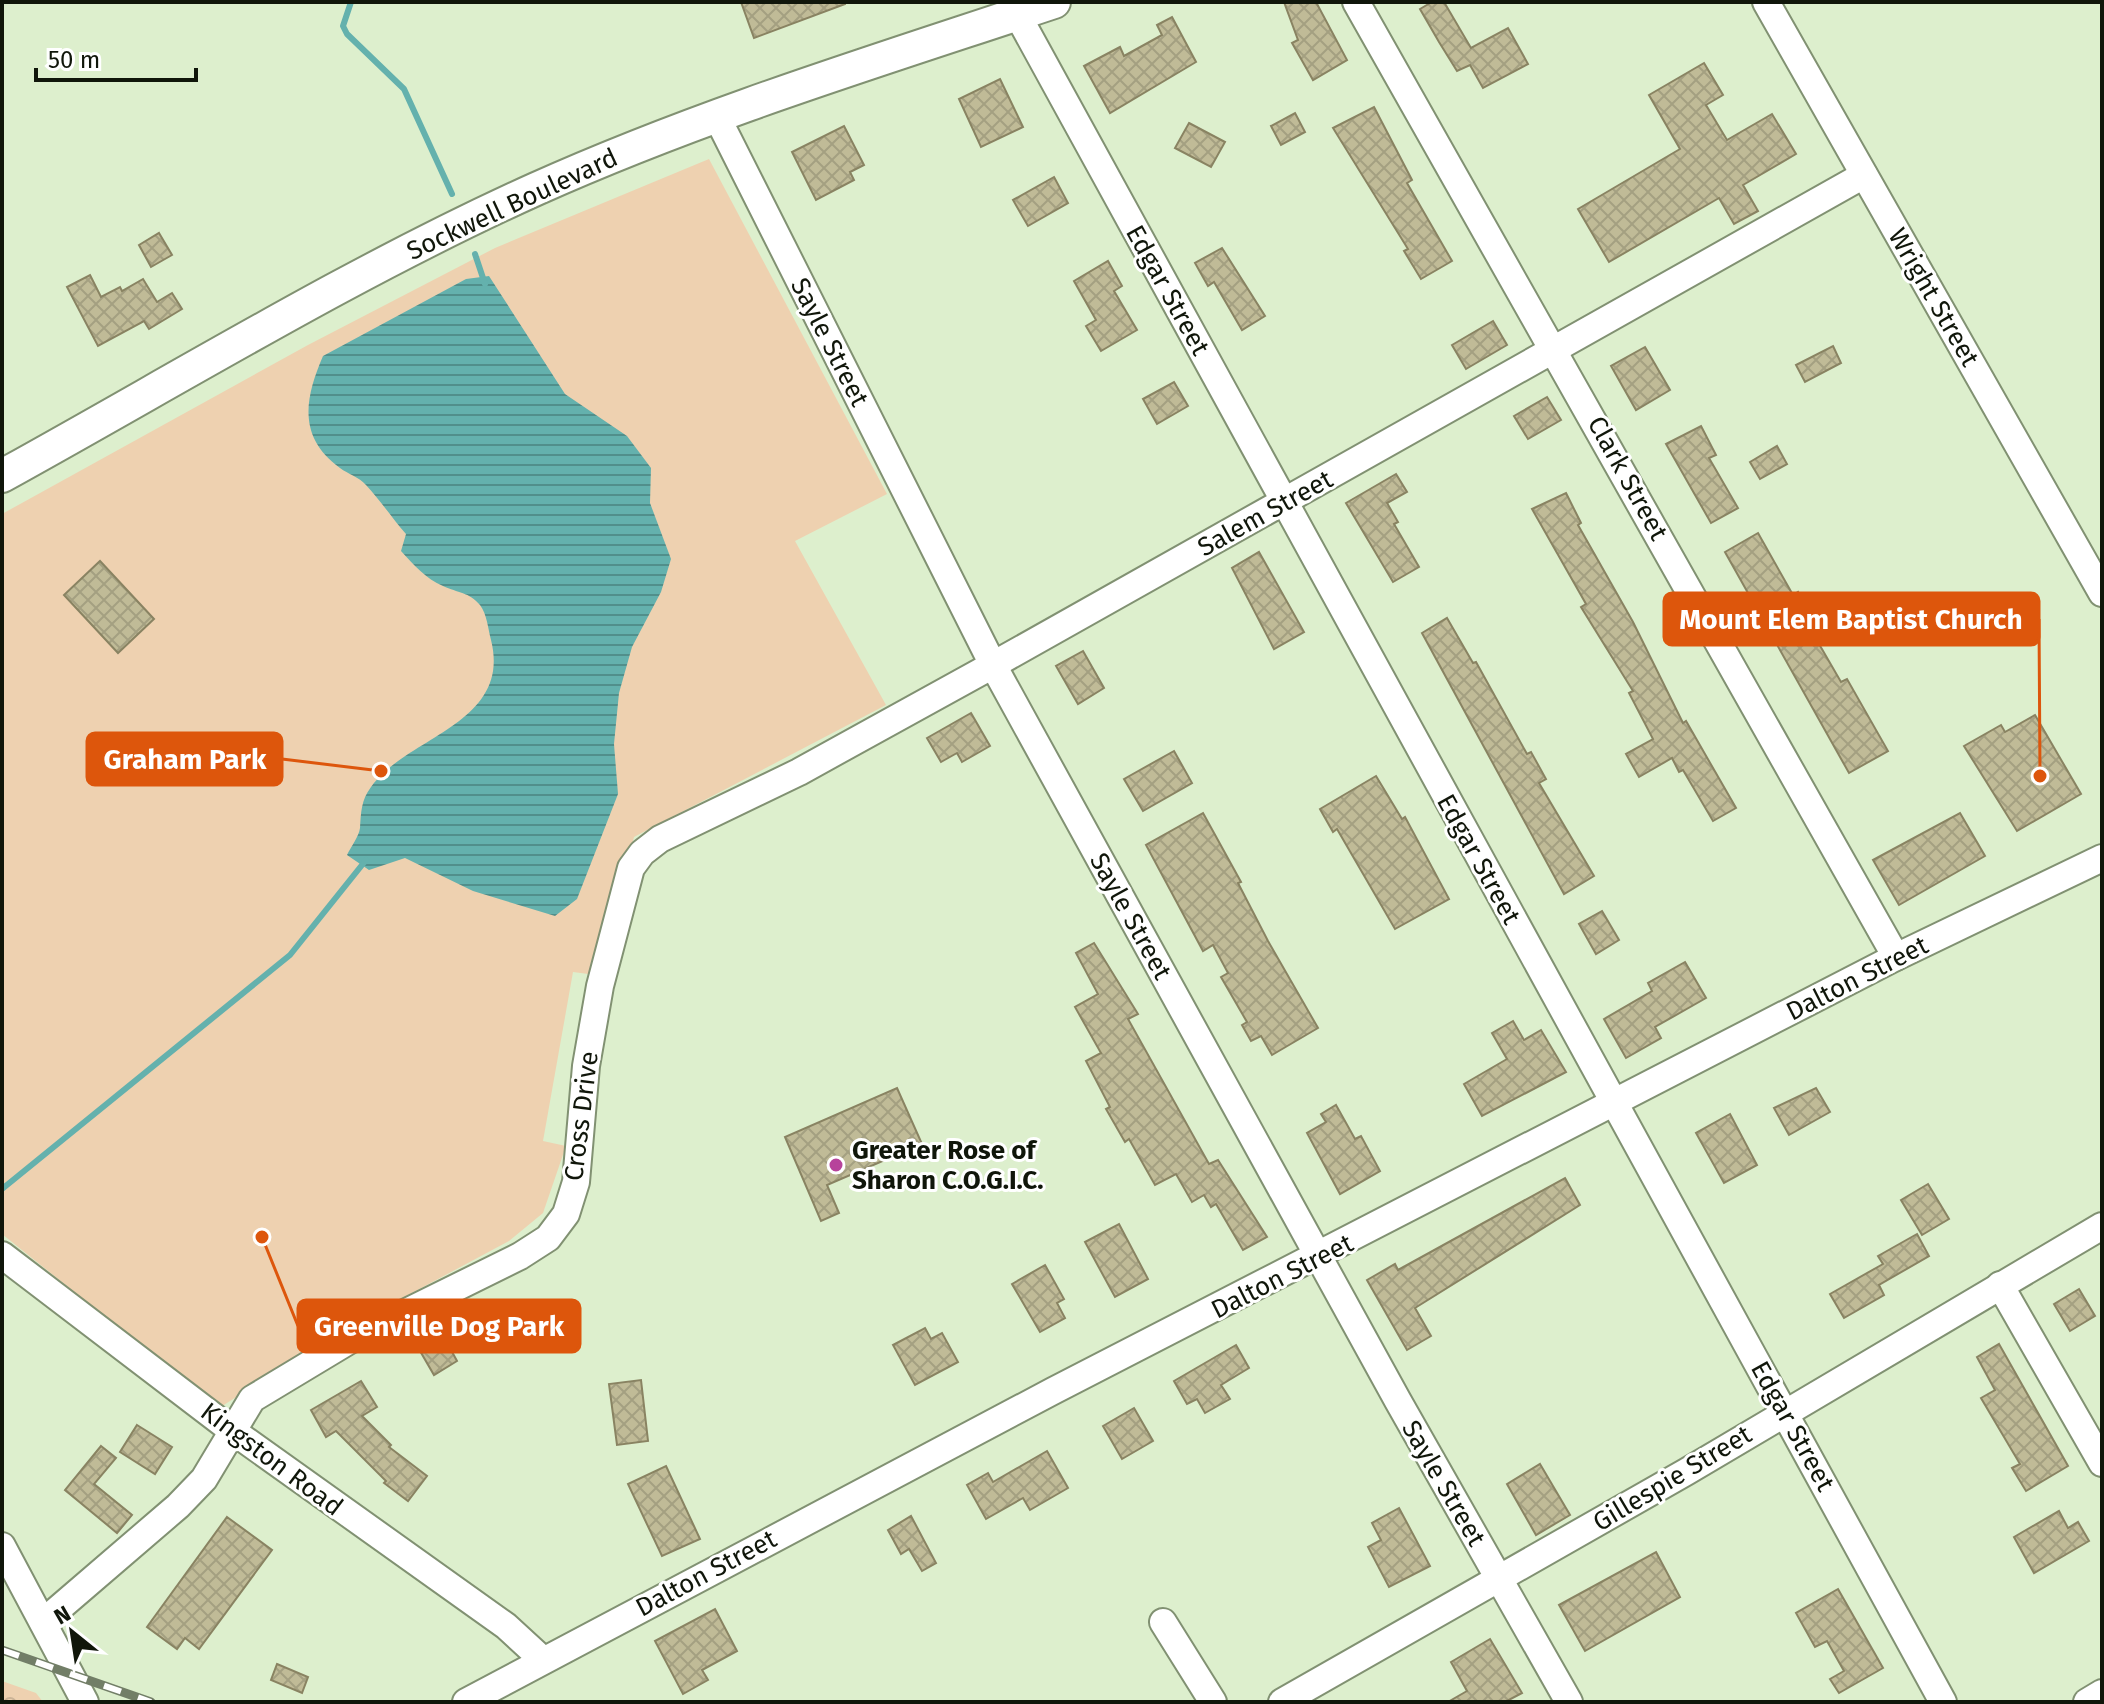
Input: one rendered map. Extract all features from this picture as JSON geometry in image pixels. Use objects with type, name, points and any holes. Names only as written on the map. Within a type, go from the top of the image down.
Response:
[{"type":"main road","name":"Sockwell Boulevard","points":[[2,476],[416,247],[574,172],[717,117],[1054,2]]},
{"type":"street","name":"Clark Street","points":[[1356,2],[1555,349],[1896,957]]},
{"type":"street","name":"Wright Street","points":[[1766,2],[2102,593]]},
{"type":"street","name":"Edgar Street","points":[[1017,14],[1943,1702]]},
{"type":"street","name":"Sayle Street","points":[[717,117],[993,665],[1319,1257],[1569,1702]]},
{"type":"street","name":"Salem Street","points":[[660,839],[799,772],[1864,175]]},
{"type":"street","name":"Cross Drive","points":[[43,1622],[178,1506],[204,1479],[252,1399],[350,1340],[520,1256],[548,1238],[566,1214],[576,1182],[586,1066],[603,973],[631,868],[642,853],[660,839]]},
{"type":"street","name":"Dalton Street","points":[[466,1702],[1053,1391],[1319,1257],[1896,957],[2102,858]]},
{"type":"street","name":"Gillespie Street","points":[[1282,1702],[1686,1472],[1784,1410],[2102,1226]]},
{"type":"street","name":"Kingston Road","points":[[2,1255],[234,1432],[471,1600],[543,1660]]},
{"type":"street","points":[[2000,1285],[2102,1463]]},
{"type":"street","points":[[2,1546],[85,1702]]},
{"type":"street","points":[[1163,1622],[1213,1702]]},
{"type":"street","points":[[2087,1702],[2102,1693]]},
{"type":"green space","points":[[709,159],[887,494],[795,541],[886,705],[634,837],[596,975],[573,972],[543,1141],[566,1146],[543,1213],[509,1241],[339,1332],[219,1408],[2,1234],[2,514],[308,345],[495,248]]},
{"type":"green space","points":[[2,1681],[36,1693],[43,1702],[2,1702]]},
{"type":"water","points":[[489,276],[565,394],[627,436],[651,468],[650,503],[671,559],[661,592],[632,647],[619,693],[614,744],[618,794],[577,899],[555,916],[473,891],[405,858],[369,870],[347,855],[357,838],[363,802],[371,787],[387,769],[472,710],[486,691],[493,668],[491,640],[480,605],[467,595],[437,583],[415,566],[401,551],[406,534],[363,482],[326,456],[311,430],[309,402],[312,387],[323,356],[466,279]]},
{"type":"building","points":[[741,2],[845,2],[845,4],[754,38]]},
{"type":"building","points":[[1284,2],[1316,2],[1347,60],[1313,80],[1292,43],[1298,40]]},
{"type":"building","points":[[1432,2],[1444,2],[1471,48],[1508,28],[1528,64],[1483,88],[1470,65],[1457,71],[1439,42],[1420,9]]},
{"type":"building","points":[[1172,17],[1196,62],[1110,113],[1084,66],[1120,47],[1124,56],[1162,35],[1157,25]]},
{"type":"building","points":[[1704,63],[1723,95],[1706,105],[1727,140],[1772,114],[1796,154],[1743,185],[1758,211],[1734,224],[1719,198],[1609,262],[1578,209],[1680,149],[1649,95]]},
{"type":"building","points":[[1000,79],[1023,127],[981,147],[959,99]]},
{"type":"building","points":[[1374,107],[1412,180],[1407,183],[1452,261],[1421,279],[1404,251],[1408,249],[1333,128]]},
{"type":"building","points":[[1295,113],[1305,132],[1281,145],[1271,126]]},
{"type":"building","points":[[1189,123],[1225,142],[1211,167],[1175,148]]},
{"type":"building","points":[[844,126],[864,165],[850,172],[854,180],[816,200],[792,152]]},
{"type":"building","points":[[1054,177],[1068,203],[1028,226],[1013,200]]},
{"type":"building","points":[[159,233],[172,255],[151,267],[139,245]]},
{"type":"building","points":[[1222,248],[1265,316],[1242,330],[1214,282],[1208,286],[1195,263]]},
{"type":"building","points":[[1108,261],[1122,286],[1114,291],[1137,330],[1101,351],[1086,326],[1096,320],[1074,281]]},
{"type":"building","points":[[90,275],[101,297],[120,287],[122,291],[143,279],[157,302],[172,293],[182,309],[149,329],[144,321],[98,346],[67,287]]},
{"type":"building","points":[[1493,321],[1507,345],[1466,369],[1452,345]]},
{"type":"building","points":[[1833,346],[1841,363],[1805,382],[1796,365]]},
{"type":"building","points":[[1645,347],[1670,390],[1636,410],[1611,366]]},
{"type":"building","points":[[1174,382],[1188,406],[1157,424],[1143,399]]},
{"type":"building","points":[[1547,397],[1561,420],[1528,439],[1514,416]]},
{"type":"building","points":[[1701,426],[1716,455],[1709,458],[1738,508],[1711,523],[1666,444]]},
{"type":"building","points":[[1777,446],[1787,464],[1760,479],[1750,462]]},
{"type":"building","points":[[1396,474],[1407,492],[1387,503],[1398,522],[1394,524],[1419,567],[1393,582],[1346,503]]},
{"type":"building","points":[[1566,493],[1581,523],[1578,525],[1633,622],[1683,723],[1686,721],[1736,808],[1713,821],[1683,770],[1679,772],[1672,758],[1639,777],[1626,754],[1653,739],[1629,693],[1633,691],[1581,607],[1586,604],[1532,509]]},
{"type":"building","points":[[1758,533],[1793,595],[1798,592],[1810,614],[1804,618],[1841,682],[1847,679],[1888,751],[1849,773],[1725,552]]},
{"type":"building","points":[[1259,552],[1304,632],[1274,649],[1232,568]]},
{"type":"building","points":[[100,561],[154,619],[118,653],[64,595]]},
{"type":"building","points":[[1447,618],[1473,663],[1476,662],[1527,754],[1531,752],[1546,779],[1539,783],[1594,876],[1564,894],[1422,633]]},
{"type":"building","points":[[1083,651],[1104,688],[1078,704],[1056,666]]},
{"type":"building","points":[[971,713],[990,746],[962,762],[957,753],[941,762],[927,738]]},
{"type":"building","points":[[2035,715],[2081,794],[2017,831],[1964,746],[2001,725],[2005,732]]},
{"type":"building","points":[[1174,751],[1192,783],[1143,811],[1124,779]]},
{"type":"building","points":[[1376,776],[1402,819],[1405,817],[1449,899],[1395,929],[1337,829],[1333,832],[1320,809]]},
{"type":"building","points":[[1203,813],[1241,882],[1238,883],[1268,941],[1318,1028],[1272,1055],[1261,1036],[1251,1041],[1242,1025],[1247,1022],[1221,977],[1228,973],[1213,945],[1203,951],[1146,845]]},
{"type":"building","points":[[1960,813],[1985,856],[1899,905],[1873,860]]},
{"type":"building","points":[[1602,911],[1619,940],[1596,954],[1579,924]]},
{"type":"building","points":[[1094,943],[1138,1014],[1128,1019],[1209,1164],[1218,1160],[1267,1237],[1243,1250],[1216,1204],[1211,1207],[1204,1195],[1192,1202],[1176,1174],[1155,1185],[1129,1139],[1125,1142],[1106,1109],[1110,1107],[1086,1061],[1101,1053],[1075,1007],[1098,994],[1076,953]]},
{"type":"building","points":[[1685,962],[1706,998],[1655,1027],[1661,1038],[1626,1058],[1604,1019],[1652,991],[1648,983]]},
{"type":"building","points":[[1513,1021],[1524,1040],[1541,1030],[1566,1072],[1482,1116],[1464,1084],[1507,1059],[1492,1033]]},
{"type":"building","name":"Greater Rose of Sharon C.O.G.I.C.","points":[[897,1088],[922,1144],[827,1185],[839,1213],[821,1221],[785,1137]]},
{"type":"building","points":[[1816,1088],[1830,1112],[1789,1135],[1774,1108]]},
{"type":"building","points":[[1336,1105],[1355,1139],[1361,1136],[1380,1171],[1340,1194],[1307,1133],[1326,1122],[1321,1114]]},
{"type":"building","points":[[1730,1114],[1757,1165],[1724,1183],[1696,1133]]},
{"type":"building","points":[[1565,1178],[1580,1205],[1415,1308],[1431,1336],[1407,1350],[1367,1280],[1395,1264],[1398,1270]]},
{"type":"building","points":[[1928,1184],[1949,1219],[1922,1235],[1901,1200]]},
{"type":"building","points":[[1119,1224],[1148,1279],[1115,1297],[1085,1242]]},
{"type":"building","points":[[1917,1234],[1929,1256],[1879,1285],[1884,1295],[1844,1318],[1830,1294],[1883,1264],[1878,1256]]},
{"type":"building","points":[[1045,1265],[1064,1299],[1057,1303],[1065,1318],[1040,1332],[1012,1284]]},
{"type":"building","points":[[2079,1289],[2095,1316],[2070,1331],[2054,1304]]},
{"type":"building","points":[[925,1328],[931,1339],[942,1333],[958,1362],[915,1385],[893,1345]]},
{"type":"building","points":[[440,1330],[457,1361],[434,1375],[416,1344]]},
{"type":"building","points":[[1999,1344],[2068,1466],[2026,1491],[2012,1468],[2020,1464],[1981,1398],[1995,1390],[1977,1357]]},
{"type":"building","points":[[1236,1345],[1249,1368],[1221,1385],[1230,1399],[1205,1413],[1197,1399],[1187,1404],[1174,1381]]},
{"type":"building","points":[[641,1380],[648,1441],[617,1445],[609,1384]]},
{"type":"building","points":[[361,1381],[377,1407],[362,1416],[391,1445],[389,1447],[427,1476],[408,1501],[384,1483],[386,1481],[336,1431],[326,1437],[311,1410]]},
{"type":"building","points":[[1134,1408],[1153,1441],[1122,1459],[1103,1426]]},
{"type":"building","points":[[137,1425],[172,1447],[155,1474],[120,1452]]},
{"type":"building","points":[[101,1446],[116,1458],[94,1484],[132,1515],[117,1533],[65,1490]]},
{"type":"building","points":[[1047,1451],[1068,1488],[1030,1510],[1023,1498],[986,1519],[967,1485],[988,1473],[993,1482]]},
{"type":"building","points":[[1540,1464],[1570,1515],[1536,1535],[1507,1484]]},
{"type":"building","points":[[666,1466],[700,1539],[662,1556],[628,1484]]},
{"type":"building","points":[[1399,1508],[1430,1566],[1389,1587],[1368,1547],[1381,1540],[1372,1523]]},
{"type":"building","points":[[2059,1511],[2068,1528],[2078,1522],[2089,1541],[2034,1573],[2014,1537]]},
{"type":"building","points":[[911,1516],[936,1563],[922,1571],[909,1549],[901,1554],[888,1530]]},
{"type":"building","points":[[227,1517],[272,1550],[199,1649],[185,1638],[177,1649],[147,1627]]},
{"type":"building","points":[[1656,1552],[1680,1597],[1585,1651],[1559,1605]]},
{"type":"building","points":[[1838,1589],[1883,1668],[1839,1693],[1830,1679],[1844,1671],[1827,1641],[1815,1647],[1796,1613]]},
{"type":"building","points":[[715,1609],[737,1651],[702,1670],[708,1680],[683,1694],[655,1641]]},
{"type":"building","points":[[1490,1639],[1522,1693],[1505,1702],[1448,1702],[1467,1691],[1451,1662]]},
{"type":"building","points":[[277,1664],[308,1677],[302,1693],[271,1680]]},
{"type":"waterway","points":[[351,2],[343,26],[347,34],[404,89],[452,194]]},
{"type":"waterway","points":[[475,254],[485,284]]},
{"type":"waterway","points":[[2,1189],[290,955],[366,860]]},
{"type":"railway","points":[[2,1650],[151,1702]]},
{"type":"place","name":"Graham Park","points":[[381,771]]},
{"type":"place","name":"Mount Elem Baptist Church","points":[[2040,776]]},
{"type":"place","name":"Greater Rose of Sharon C.O.G.I.C.","points":[[836,1165]]},
{"type":"place","name":"Greenville Dog Park","points":[[262,1237]]}]
